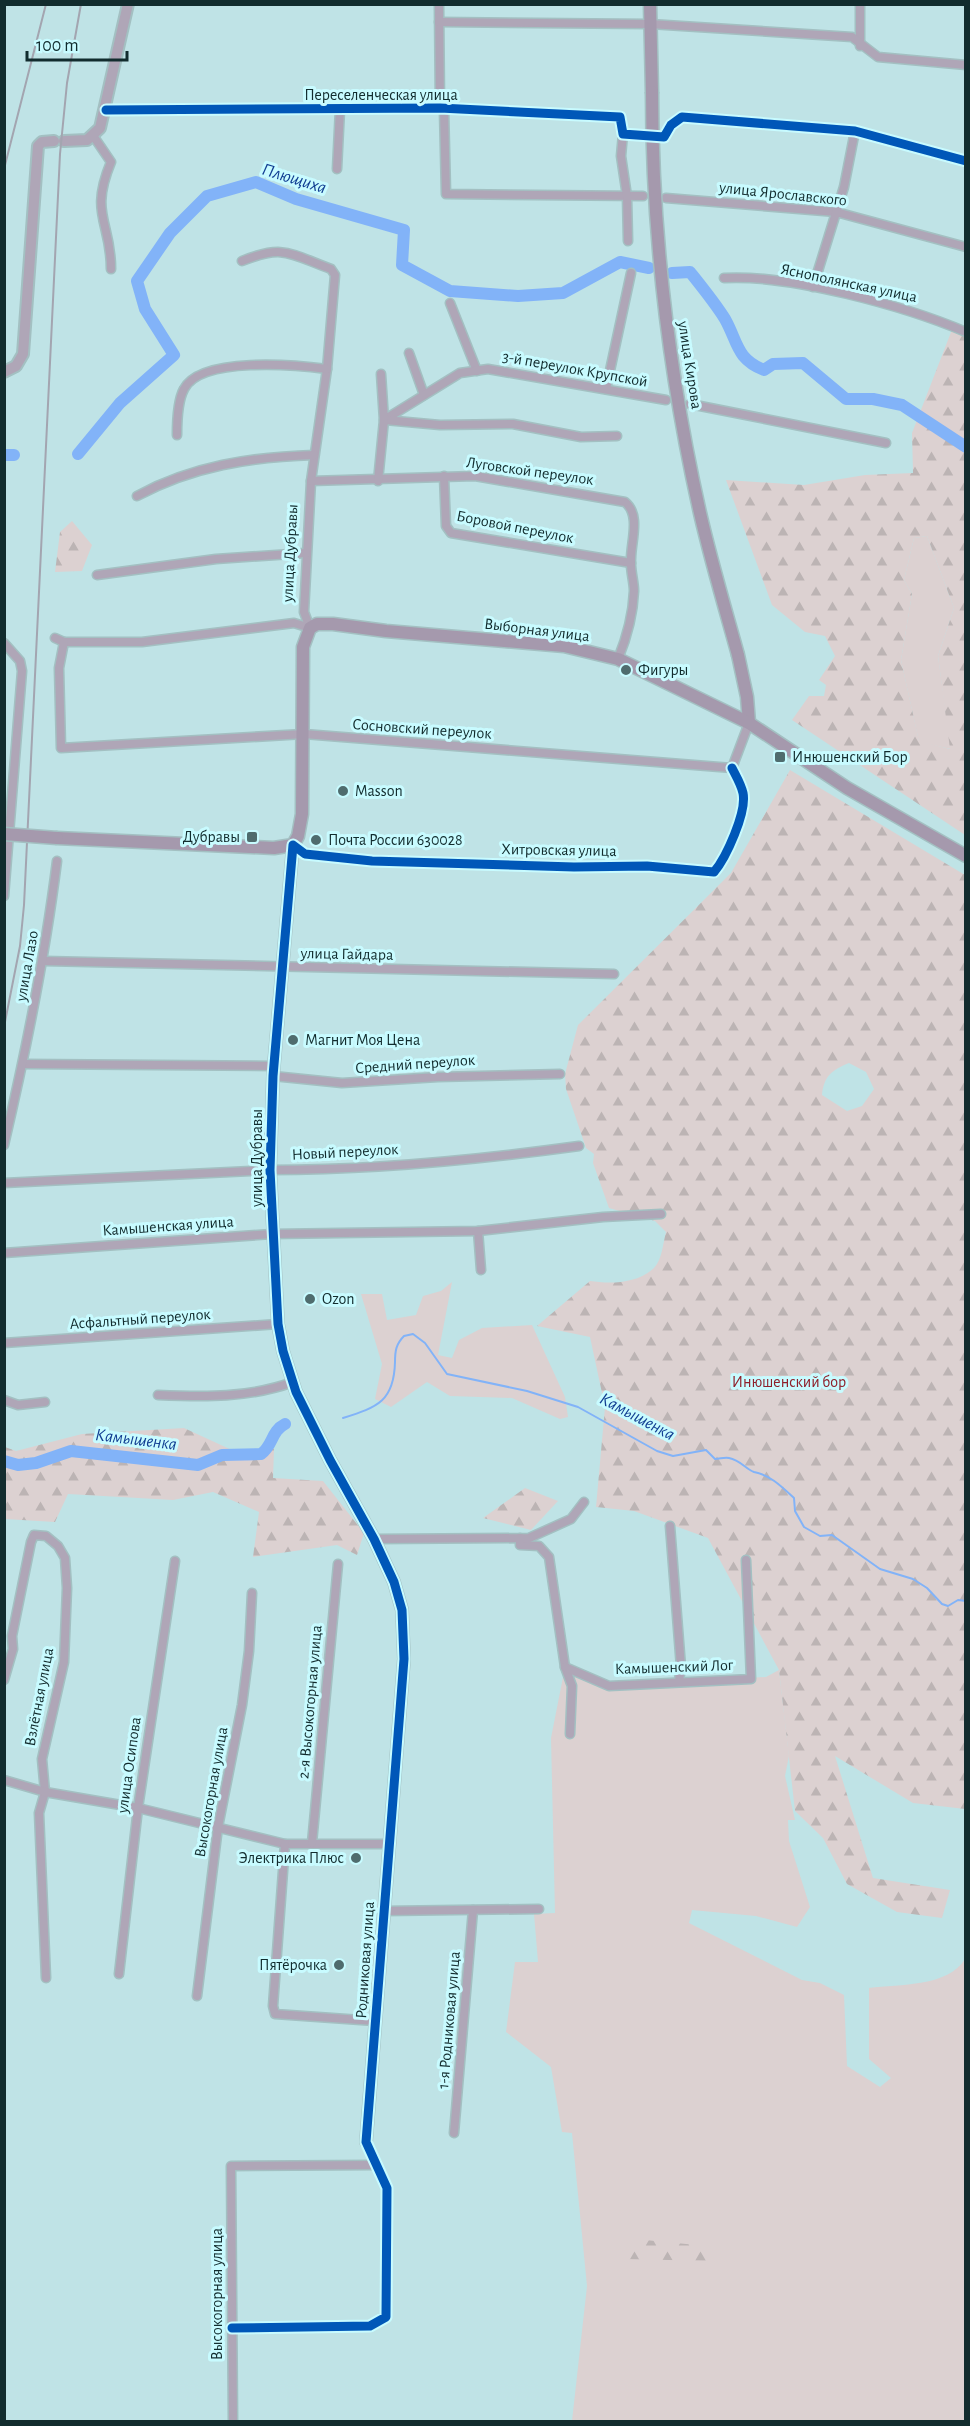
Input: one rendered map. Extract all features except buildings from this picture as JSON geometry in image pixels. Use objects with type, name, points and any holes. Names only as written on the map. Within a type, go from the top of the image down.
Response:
[{"type":"main road","name":"улица Кирова","points":[[650,4],[652,150],[659,254],[674,375],[701,515],[738,655],[747,697],[749,723]]},
{"type":"main road","name":"Выборная улица","points":[[310,628],[317,624],[333,624],[386,631],[564,646],[618,659],[749,723],[847,788],[966,856]]},
{"type":"main road","name":"улица Дубравы","points":[[293,845],[298,836],[302,814],[303,647],[310,628]]},
{"type":"main road","name":"Хитровская улица","points":[[4,834],[274,848],[293,845]]},
{"type":"street","points":[[4,372],[16,366],[23,354],[38,146],[42,142],[82,142],[94,137],[100,128],[106,110],[128,4]]},
{"type":"street","points":[[439,4],[446,194],[644,196]]},
{"type":"street","points":[[860,4],[861,46]]},
{"type":"street","points":[[439,22],[650,24],[852,37],[861,46],[879,57],[966,65]]},
{"type":"street","points":[[337,169],[340,109]]},
{"type":"street","name":"Переселенческая улица","points":[[106,110],[442,109],[620,117],[622,134]]},
{"type":"street","points":[[664,136],[671,125],[682,117],[855,131],[966,161]]},
{"type":"street","points":[[813,287],[836,212],[855,131]]},
{"type":"street","points":[[628,241],[627,196],[621,156],[622,134],[641,135]]},
{"type":"street","points":[[94,137],[111,162],[102,184],[99,203],[102,225],[111,250],[111,269]]},
{"type":"street","name":"улица Ярославского","points":[[666,198],[836,212],[966,247]]},
{"type":"street","name":"улица Дубравы","points":[[242,261],[265,252],[280,250],[331,269],[335,275],[327,369],[311,481],[304,612],[310,628]]},
{"type":"street","points":[[606,389],[631,273]]},
{"type":"street","name":"Яснополянская улица","points":[[724,278],[739,277],[813,287],[908,310],[966,332]]},
{"type":"street","points":[[450,303],[477,371]]},
{"type":"street","points":[[409,352],[424,395]]},
{"type":"street","points":[[177,435],[184,388],[201,373],[257,365],[296,365],[327,369]]},
{"type":"street","name":"3-й переулок Крупской","points":[[384,420],[460,373],[488,369],[666,400]]},
{"type":"street","points":[[378,481],[384,420],[381,374]]},
{"type":"street","points":[[690,404],[886,442]]},
{"type":"street","points":[[384,420],[440,425],[513,424],[581,437],[616,436]]},
{"type":"street","points":[[136,496],[163,482],[200,469],[233,462],[314,455]]},
{"type":"street","name":"Луговской переулок","points":[[311,481],[378,481],[444,476],[487,477],[621,500],[633,510],[631,562]]},
{"type":"street","name":"Боровой переулок","points":[[444,476],[446,526],[451,533],[631,562]]},
{"type":"street","points":[[97,575],[216,559],[306,553]]},
{"type":"street","points":[[618,659],[629,633],[633,601],[631,562]]},
{"type":"street","name":"Выборная улица","points":[[55,638],[64,642],[142,642],[294,623],[310,628]]},
{"type":"street","name":"Сосновский переулок","points":[[64,642],[59,668],[62,747],[304,734],[732,768]]},
{"type":"street","points":[[4,644],[20,661],[22,671],[4,896]]},
{"type":"street","points":[[732,768],[749,723]]},
{"type":"street","name":"Хитровская улица","points":[[293,845],[305,854],[372,861],[574,867],[647,866],[714,872],[720,865],[740,818],[744,795],[732,768]]},
{"type":"street","name":"улица Дубравы","points":[[293,845],[273,1071],[270,1170],[272,1234],[278,1324],[283,1351],[293,1382],[330,1460]]},
{"type":"street","name":"улица Лазо","points":[[4,1145],[44,961],[57,861]]},
{"type":"street","name":"улица Гайдара","points":[[44,961],[614,975]]},
{"type":"street","name":"Средний переулок","points":[[23,1064],[273,1071],[342,1083],[438,1077],[560,1074]]},
{"type":"street","name":"Новый переулок","points":[[4,1183],[270,1170],[314,1170],[402,1164],[579,1146]]},
{"type":"street","name":"Камышенская улица","points":[[4,1253],[272,1234],[478,1231],[603,1217],[661,1214]]},
{"type":"street","points":[[478,1231],[481,1270]]},
{"type":"street","name":"Асфальтный переулок","points":[[4,1343],[278,1324]]},
{"type":"street","points":[[159,1395],[207,1397],[252,1393],[293,1382]]},
{"type":"street","points":[[4,1400],[18,1405],[45,1402]]},
{"type":"street","name":"Родниковая улица","points":[[232,2328],[370,2326],[386,2317],[387,2188],[366,2142],[404,1632],[394,1582],[374,1539],[330,1460]]},
{"type":"street","points":[[374,1539],[520,1538],[543,1533],[572,1519],[584,1502]]},
{"type":"street","points":[[670,1526],[681,1667],[679,1681]]},
{"type":"street","name":"Взлётная улица","points":[[4,1680],[13,1649],[12,1636],[31,1542],[34,1535],[46,1536],[58,1546],[65,1558],[67,1588],[64,1662],[42,1759],[45,1792],[39,1813],[46,1978]]},
{"type":"street","points":[[520,1538],[520,1545],[539,1546],[549,1557],[565,1666],[572,1686],[570,1734]]},
{"type":"street","name":"Камышенский Лог","points":[[565,1666],[609,1686],[751,1679],[746,1560]]},
{"type":"street","name":"улица Осипова","points":[[119,1974],[138,1808],[175,1561]]},
{"type":"street","name":"2-я Высокогорная улица","points":[[312,1843],[338,1564]]},
{"type":"street","name":"Высокогорная улица","points":[[197,1996],[218,1827],[242,1705],[249,1651],[252,1593]]},
{"type":"street","points":[[4,1780],[45,1792],[138,1808],[285,1844],[389,1844]]},
{"type":"street","points":[[285,1844],[273,2006],[275,2014],[375,2021]]},
{"type":"street","points":[[384,1911],[539,1909]]},
{"type":"street","name":"1-я Родниковая улица","points":[[454,2133],[473,1910]]},
{"type":"street","name":"Высокогорная улица","points":[[233,2421],[231,2166],[375,2165]]},
{"type":"green space","name":"Инюшенский бор","points":[[953,327],[965,331],[965,835],[792,720],[809,696],[824,696],[826,685],[819,680],[835,656],[825,636],[805,632],[772,605],[726,480],[804,485],[865,475],[913,473],[912,433]],"holes":[[[927,536],[954,608],[938,656],[950,749],[919,741],[901,660],[912,594],[904,580],[914,538]]]},
{"type":"green space","points":[[72,521],[92,545],[82,571],[55,572],[60,532]]},
{"type":"green space","points":[[927,536],[954,608],[938,656],[951,749],[919,742],[901,660],[912,594],[904,580],[914,538]]},
{"type":"green space","name":"Инюшенский бор","points":[[790,770],[965,875],[965,1809],[913,1803],[835,1756],[873,1878],[950,1890],[942,1918],[897,1912],[847,1884],[823,1838],[795,1811],[779,1670],[708,1538],[634,1511],[596,1507],[605,1407],[590,1337],[537,1326],[590,1281],[632,1280],[647,1273],[659,1261],[666,1232],[655,1221],[609,1208],[593,1163],[594,1154],[586,1148],[566,1089],[565,1074],[578,1025],[731,873]],"holes":[[[849,1063],[866,1072],[874,1089],[862,1106],[847,1111],[822,1095],[827,1078],[838,1068]]]},
{"type":"green space","points":[[452,1282],[438,1355],[452,1358],[459,1340],[482,1328],[532,1325],[565,1397],[568,1417],[560,1419],[512,1398],[450,1396],[427,1382],[391,1407],[375,1399],[382,1364],[361,1294],[382,1294],[387,1320],[416,1315],[423,1296],[441,1291]]},
{"type":"green space","points":[[184,1428],[234,1451],[274,1449],[273,1478],[323,1481],[364,1533],[357,1555],[337,1545],[253,1557],[259,1512],[213,1492],[173,1500],[68,1494],[55,1522],[5,1519],[5,1447],[16,1451],[82,1434]]},
{"type":"green space","points":[[525,1488],[558,1501],[531,1530],[483,1518]]},
{"type":"green space","points":[[565,1667],[609,1686],[766,1677],[779,1670],[789,1756],[785,1776],[795,1820],[788,1820],[789,1841],[810,1907],[797,1927],[756,1916],[692,1910],[689,1923],[802,1980],[820,1983],[844,1995],[847,2066],[880,2087],[891,2078],[869,2059],[869,1988],[935,1979],[947,1975],[965,1959],[965,2421],[572,2421],[587,2286],[572,2133],[562,2132],[551,2067],[506,2032],[515,1962],[538,1962],[534,1914],[555,1913],[551,1738]]},
{"type":"green space","points":[[624,2238],[707,2246],[712,2261],[625,2259]]},
{"type":"waterway","name":"Плющиха","points":[[78,454],[120,403],[174,355],[145,309],[137,281],[170,233],[207,196],[256,182],[296,199],[404,230],[402,265],[450,291],[518,296],[563,293],[620,262],[649,268]]},
{"type":"waterway","name":"Плющиха","points":[[672,273],[690,272],[725,319],[743,355],[755,366],[764,370],[773,364],[803,363],[846,399],[873,399],[902,405],[966,447]]},
{"type":"waterway","name":"Плющиха","points":[[4,455],[14,455]]},
{"type":"waterway","name":"Камышенка","points":[[343,1418],[375,1406],[382,1400],[391,1386],[398,1345],[404,1336],[413,1334],[425,1343],[447,1374],[527,1391],[578,1407],[657,1451],[673,1456],[706,1450],[715,1459],[733,1459],[751,1471],[770,1478],[794,1498],[795,1511],[804,1527],[820,1536],[832,1535],[880,1569],[913,1579],[927,1588],[942,1604],[948,1606],[958,1600],[966,1601]]},
{"type":"waterway","name":"Камышенка","points":[[4,1461],[18,1465],[36,1463],[71,1451],[198,1465],[222,1455],[261,1454],[280,1427],[285,1424]]},
{"type":"railway","points":[[4,169],[46,4]]},
{"type":"railway","points":[[4,1027],[20,946],[24,905],[60,154],[67,83],[81,4]]},
{"type":"cycle path","points":[[106,110],[440,108],[620,117],[623,134],[664,137],[671,125],[682,117],[855,131],[966,161]]},
{"type":"cycle path","points":[[232,2328],[370,2326],[386,2317],[387,2188],[366,2142],[404,1659],[402,1610],[394,1582],[374,1539],[330,1460],[296,1392],[283,1351],[278,1324],[270,1170],[273,1076],[293,845],[305,854],[372,861],[574,867],[647,866],[714,872],[730,846],[742,811],[743,793],[732,768]]},
{"type":"place","name":"Фигуры","points":[[626,670]]},
{"type":"place","name":"Инюшенский Бор","points":[[780,757]]},
{"type":"place","name":"Masson","points":[[343,791]]},
{"type":"place","name":"Дубравы","points":[[252,837]]},
{"type":"place","name":"Почта России 630028","points":[[316,840]]},
{"type":"place","name":"Магнит Моя Цена","points":[[293,1040]]},
{"type":"place","name":"Ozon","points":[[310,1299]]},
{"type":"place","name":"Электрика Плюс","points":[[356,1858]]},
{"type":"place","name":"Пятёрочка","points":[[339,1965]]}]
